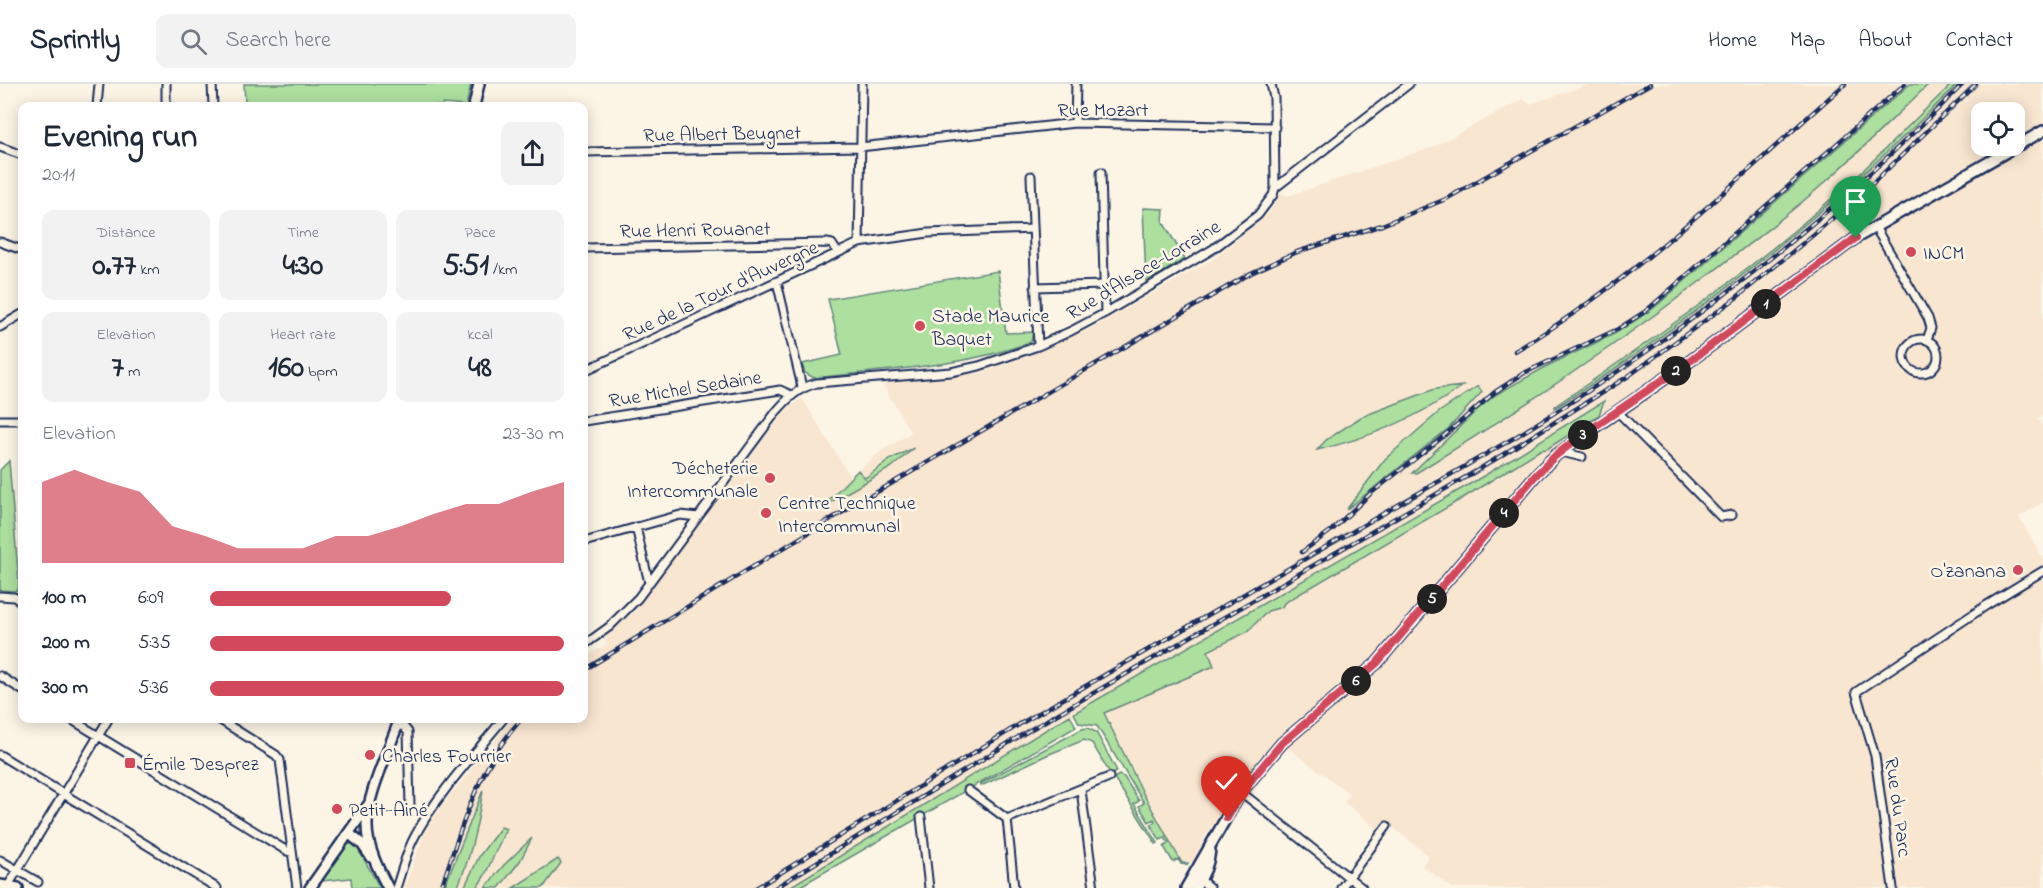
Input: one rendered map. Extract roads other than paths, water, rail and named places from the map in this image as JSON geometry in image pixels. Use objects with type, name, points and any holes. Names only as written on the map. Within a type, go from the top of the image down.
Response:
[{"type":"street","points":[[97,102],[99,84]]},
{"type":"street","points":[[166,84],[166,102]]},
{"type":"street","points":[[212,84],[213,102]]},
{"type":"street","points":[[475,102],[479,84]]},
{"type":"street","points":[[859,243],[862,84]]},
{"type":"street","points":[[1075,123],[1076,84]]},
{"type":"street","points":[[1271,84],[1275,127],[1275,188]]},
{"type":"street","points":[[1275,188],[1408,84]]},
{"type":"street","name":"Rue Mozart","points":[[860,147],[1075,123],[1275,127]]},
{"type":"street","points":[[1186,888],[1241,792],[1282,743],[1377,663],[1535,476],[1561,452],[1686,364],[1856,238],[2043,131]]},
{"type":"street","points":[[0,147],[18,154]]},
{"type":"street","name":"Rue Albert Beugnet","points":[[588,152],[860,147]]},
{"type":"street","points":[[1101,172],[1105,313]]},
{"type":"street","points":[[1031,176],[1038,346]]},
{"type":"street","name":"Rue d'Alsace-Lorraine","points":[[802,387],[817,383],[951,372],[979,366],[1038,346],[1105,313],[1213,249],[1264,209],[1275,188]]},
{"type":"street","points":[[1875,227],[1928,318],[1931,328],[1927,340]]},
{"type":"street","name":"Rue de la Tour d'Auvergne","points":[[588,369],[859,243],[928,233],[1033,229]]},
{"type":"street","points":[[0,242],[18,249]]},
{"type":"street","name":"Rue Henri Rouanet","points":[[588,248],[828,243],[832,244],[838,253]]},
{"type":"street","points":[[588,642],[624,614],[776,412],[791,395],[802,387],[777,282]]},
{"type":"street","points":[[1035,287],[1104,285]]},
{"type":"street","points":[[0,327],[18,316]]},
{"type":"street","points":[[1921,338],[1927,340],[1936,348],[1937,362],[1927,372],[1914,372],[1905,364],[1904,351],[1912,340],[1921,338]]},
{"type":"street","name":"Rue Michel Sedaine","points":[[588,420],[780,390],[791,395]]},
{"type":"street","points":[[1617,411],[1720,516],[1732,515]]},
{"type":"street","points":[[0,420],[18,420]]},
{"type":"street","points":[[1561,452],[1582,457]]},
{"type":"street","points":[[588,541],[680,515],[699,517]]},
{"type":"street","points":[[636,527],[649,583]]},
{"type":"street","name":"Rue du Parc","points":[[1893,888],[1870,732],[1856,692],[2043,570]]},
{"type":"street","points":[[0,596],[18,600]]},
{"type":"street","points":[[0,676],[18,687]]},
{"type":"street","points":[[77,723],[292,852]]},
{"type":"street","points":[[9,886],[106,723]]},
{"type":"street","points":[[225,723],[266,748],[280,760],[297,888]]},
{"type":"street","points":[[310,888],[349,836],[369,804],[399,723]]},
{"type":"street","points":[[402,723],[408,732],[410,806]]},
{"type":"street","points":[[396,888],[415,837],[426,819],[462,769],[500,723]]},
{"type":"street","points":[[0,755],[218,888]]},
{"type":"street","points":[[1007,819],[1109,777]]},
{"type":"street","points":[[968,790],[1007,819],[1014,888]]},
{"type":"street","points":[[1081,790],[1094,888]]},
{"type":"street","points":[[1241,792],[1362,888]]},
{"type":"street","points":[[369,804],[367,829],[375,861],[388,888]]},
{"type":"street","points":[[921,817],[929,888]]},
{"type":"street","points":[[356,822],[362,823],[367,829]]},
{"type":"street","points":[[1341,888],[1387,826]]},
{"type":"street","points":[[349,836],[367,829]]},
{"type":"street","points":[[349,836],[362,844],[375,861]]},
{"type":"street","points":[[1198,884],[1209,861],[1210,847]]},
{"type":"street","points":[[0,860],[38,882]]},
{"type":"street","points":[[1193,873],[1198,884],[1210,888]]},
{"type":"railway","points":[[588,668],[831,519],[1251,273],[1297,252],[1382,225],[1446,199],[1650,84]]},
{"type":"railway","points":[[1515,351],[1560,323],[1645,260],[1845,84]]},
{"type":"railway","points":[[1302,552],[1332,530],[1370,494],[1495,392],[1524,373],[1618,329],[1646,311],[1905,84]]},
{"type":"railway","points":[[756,888],[1020,724],[1512,439],[1573,401],[1633,361],[1748,276],[1859,183],[1963,84]]},
{"type":"railway","points":[[775,888],[1028,731],[1478,470],[1627,377],[1736,298],[1813,235],[1872,184],[1976,84]]},
{"type":"railway","points":[[441,888],[472,798],[493,758],[518,723]]},
{"type":"place","name":"INCM","points":[[1911,252]]},
{"type":"place","name":"Stade Maurice Baquet","points":[[920,326]]},
{"type":"place","name":"Décheterie Intercommunale","points":[[770,478]]},
{"type":"place","name":"Centre Technique Intercommunal","points":[[766,513]]},
{"type":"place","name":"O'zanana","points":[[2018,570]]},
{"type":"place","name":"Charles Fourrier","points":[[370,755]]},
{"type":"place","name":"Émile Desprez","points":[[130,763]]},
{"type":"place","name":"Petit-Ainé","points":[[337,809]]}]
